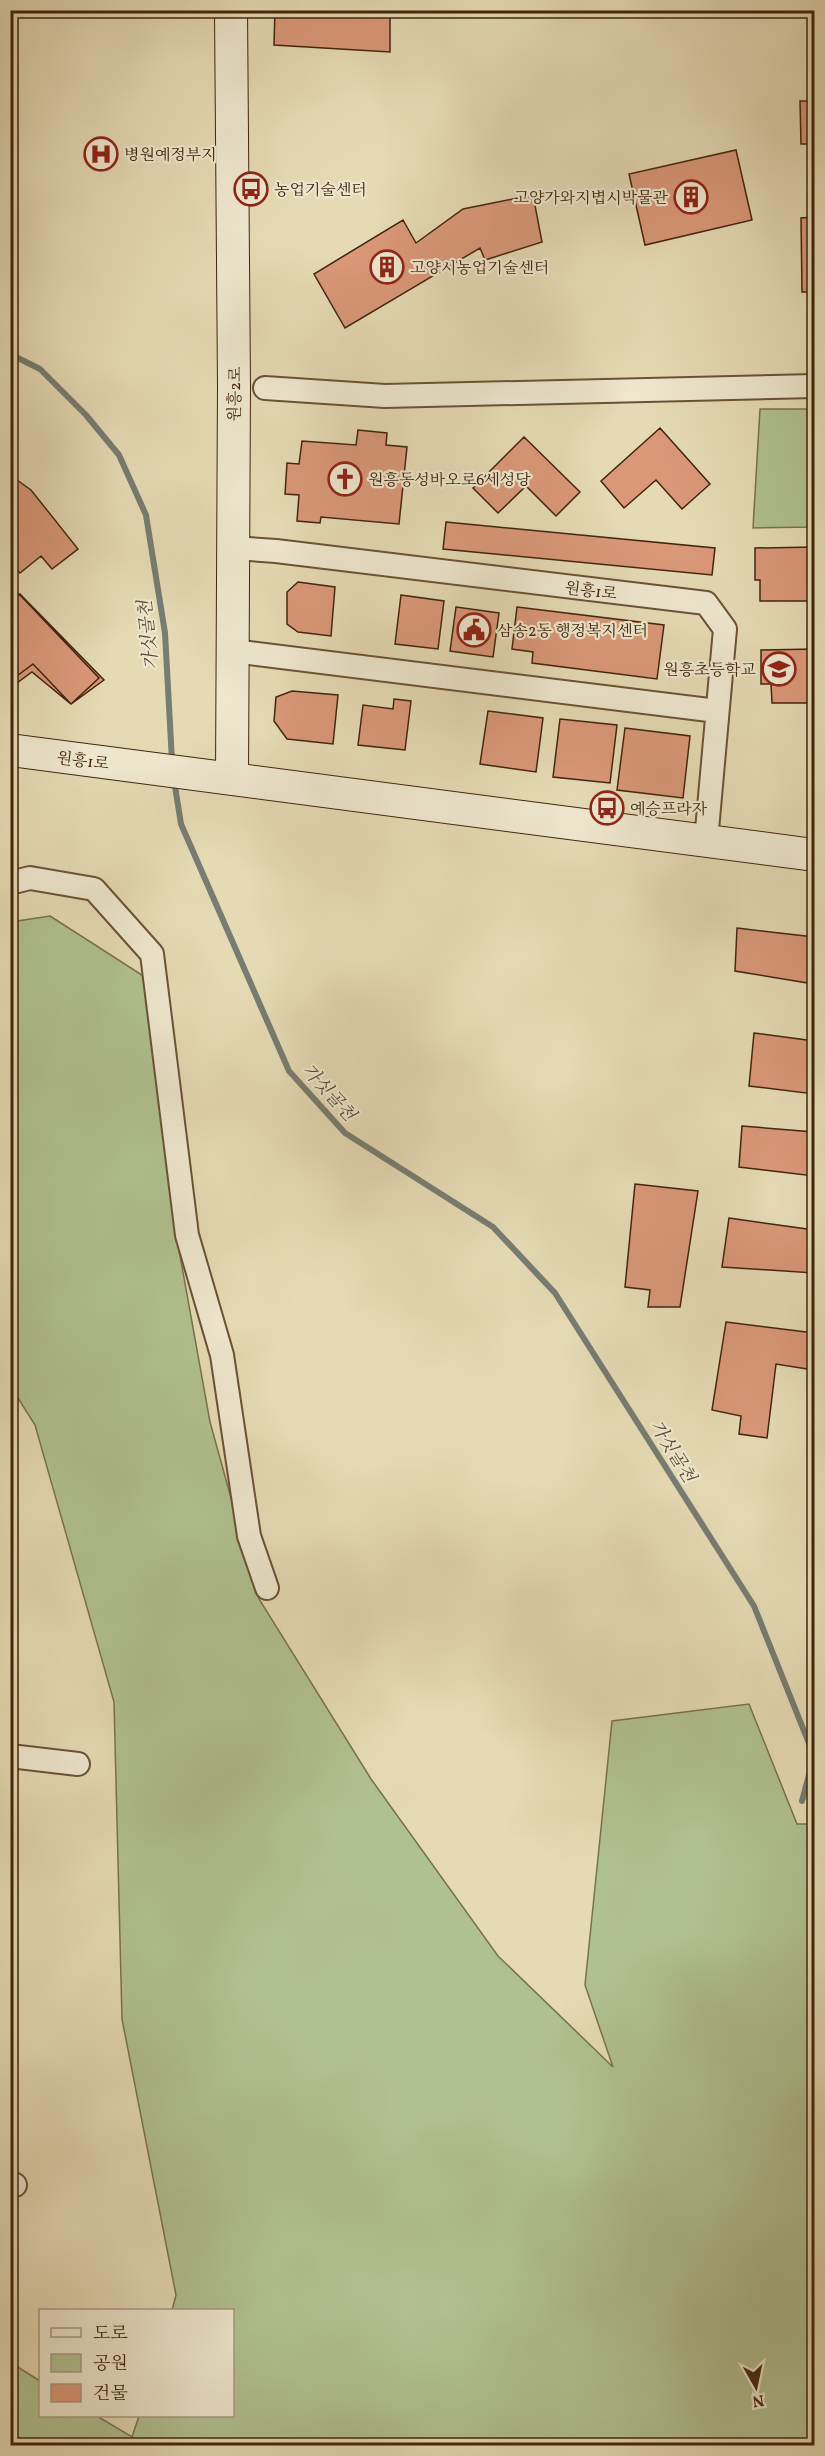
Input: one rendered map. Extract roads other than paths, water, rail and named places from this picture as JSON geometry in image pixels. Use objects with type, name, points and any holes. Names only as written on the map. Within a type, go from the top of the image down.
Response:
[{"type":"street","name":"원흥2로","points":[[231,10],[234,548],[232,778]]},
{"type":"street","points":[[265,388],[385,396],[814,386]]},
{"type":"street","name":"원흥1로","points":[[234,548],[276,551],[706,603],[725,629],[706,841]]},
{"type":"street","points":[[233,651],[717,711]]},
{"type":"street","name":"원흥1로","points":[[10,750],[232,778]]},
{"type":"street","points":[[232,778],[814,855]]},
{"type":"street","points":[[10,883],[30,878],[94,890],[152,954],[187,1235],[222,1355],[249,1536],[267,1588]]},
{"type":"street","points":[[10,1756],[78,1764]]},
{"type":"waterway","name":"가싯골천","points":[[10,354],[40,369],[86,415],[119,455],[146,515],[165,633],[172,761]]},
{"type":"waterway","name":"가싯골천","points":[[174,780],[181,824],[289,1071],[345,1133],[493,1227],[555,1293],[754,1606],[814,1756]]},
{"type":"waterway","name":"가싯골천","points":[[802,1801],[814,1756]]},
{"type":"place","name":"병원예정부지","points":[[101,154]]},
{"type":"place","name":"농업기술센터","points":[[251,189]]},
{"type":"place","name":"고양가와지볍시박물관","points":[[691,197]]},
{"type":"place","name":"고양시농업기술센터","points":[[387,267]]},
{"type":"place","name":"원흥동성바오로6세성당","points":[[345,479]]},
{"type":"place","name":"삼송2동 행정복지센터","points":[[474,630]]},
{"type":"place","name":"원흥초등학교","points":[[779,669]]},
{"type":"place","name":"예승프라자","points":[[607,808]]}]
